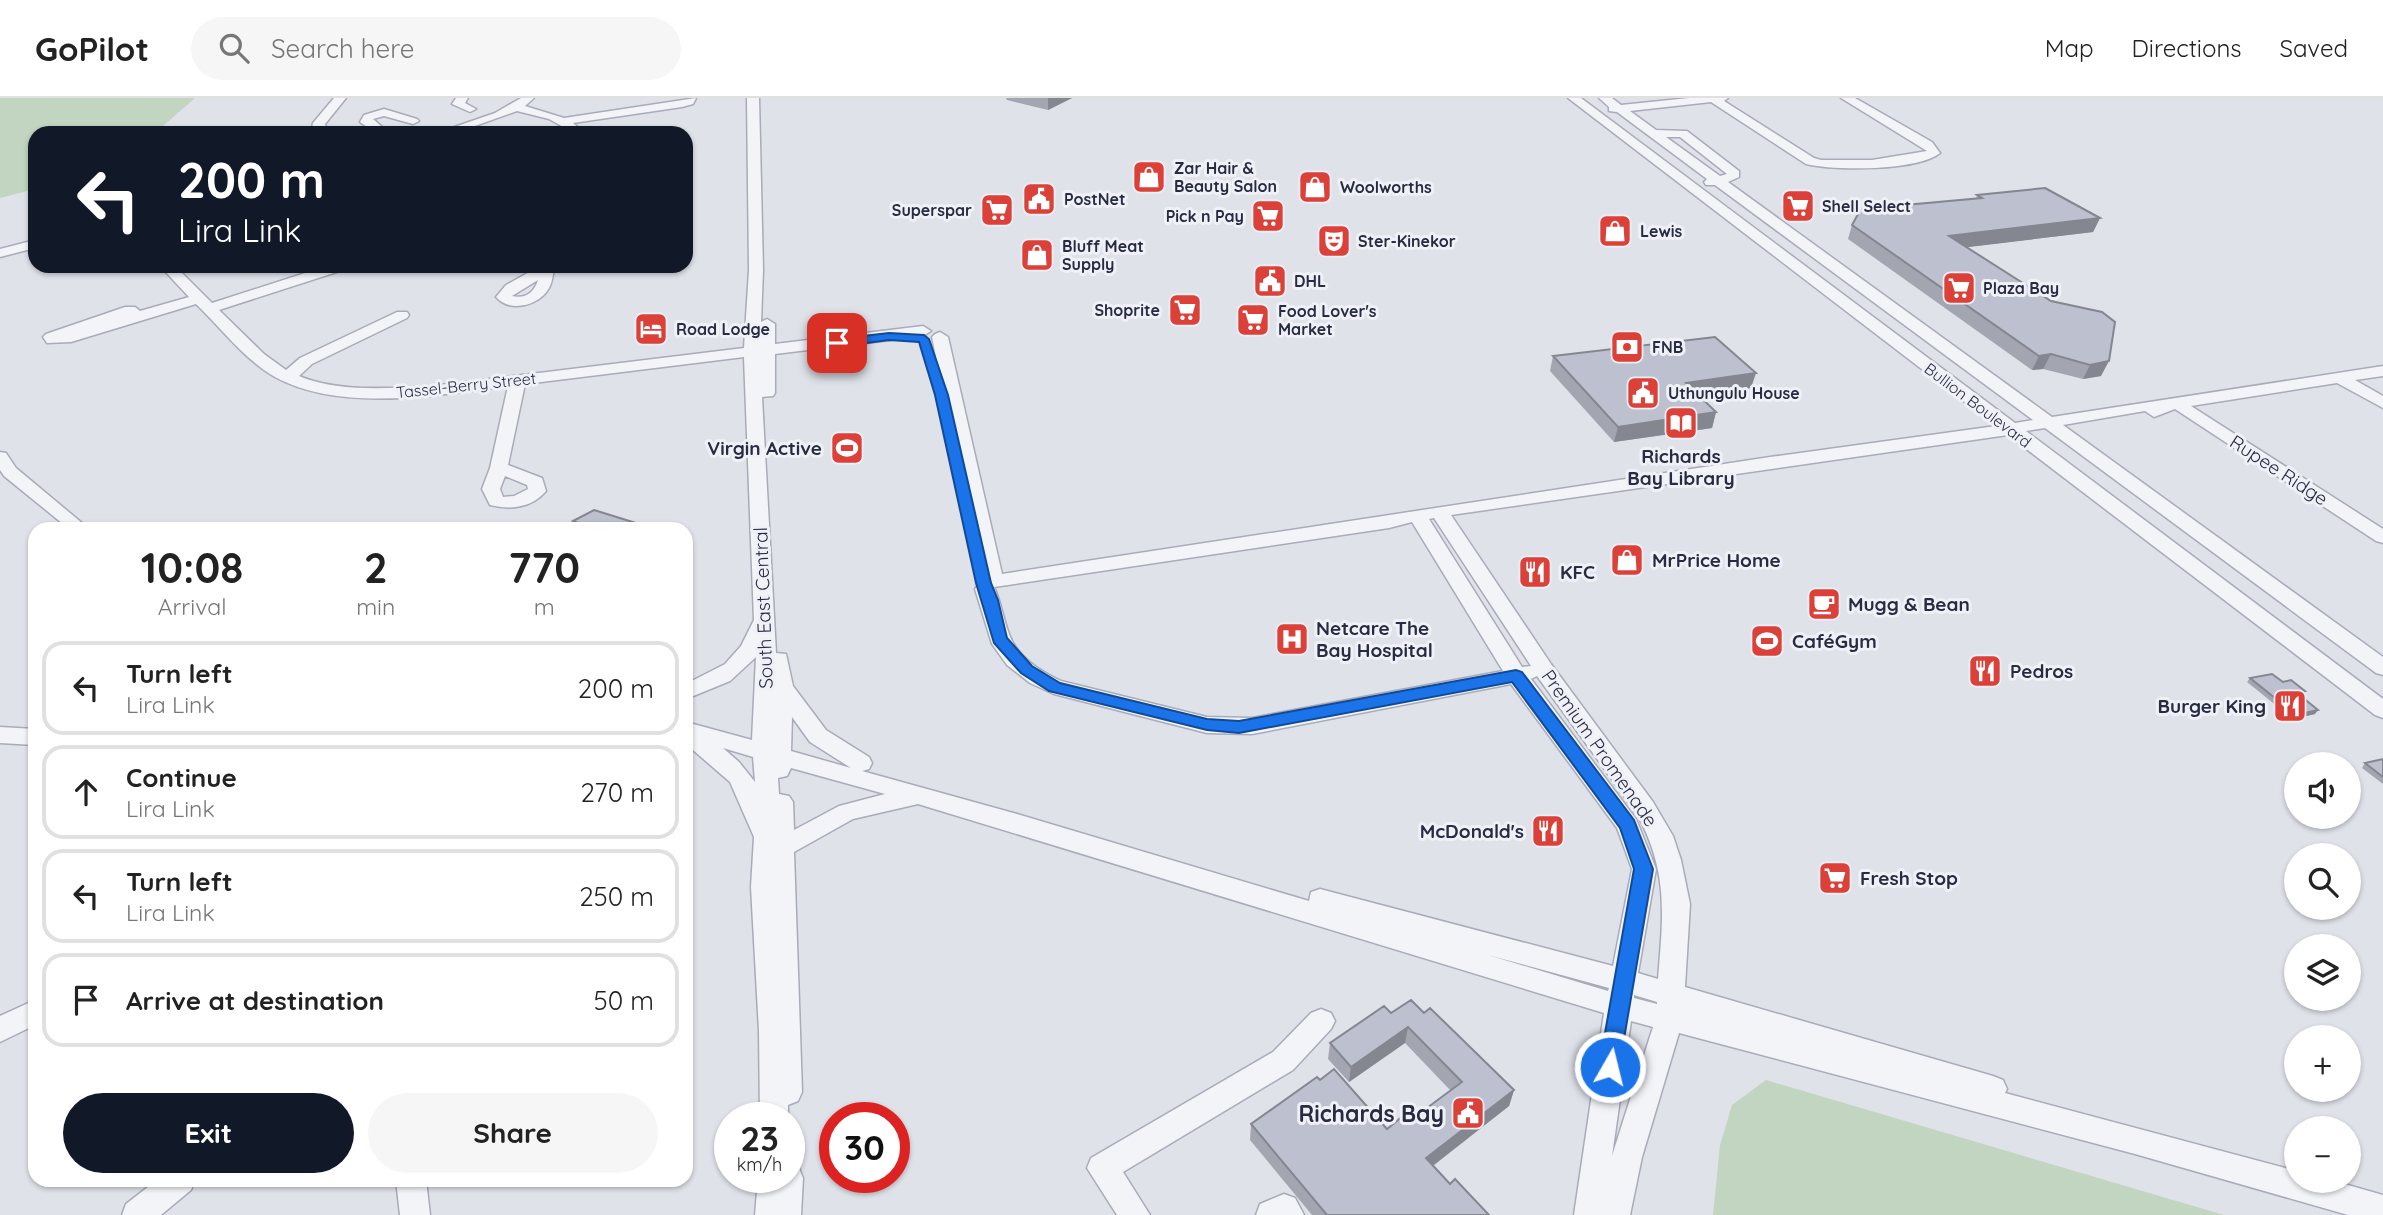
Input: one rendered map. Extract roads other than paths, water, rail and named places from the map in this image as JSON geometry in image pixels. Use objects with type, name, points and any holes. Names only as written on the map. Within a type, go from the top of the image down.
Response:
[{"type":"street","points":[[319,126],[340,98]]},
{"type":"street","points":[[461,98],[458,104],[470,109]]},
{"type":"street","points":[[466,126],[515,107],[528,98]]},
{"type":"street","points":[[617,112],[630,102],[661,98]]},
{"type":"street","points":[[515,107],[564,121],[687,103],[690,98]]},
{"type":"street","name":"South East Central","points":[[753,98],[755,270],[767,504],[782,687],[771,747]]},
{"type":"street","name":"South East Central","points":[[760,98],[764,166],[760,352],[763,615],[771,747],[769,818],[787,1102]]},
{"type":"street","name":"Bullion Boulevard","points":[[1574,98],[2383,710]]},
{"type":"street","name":"Bullion Boulevard","points":[[1605,98],[2383,668]]},
{"type":"street","points":[[1712,98],[1810,161],[1823,165],[1849,165],[1934,153],[1928,145],[1847,98]]},
{"type":"street","points":[[1591,111],[1722,98]]},
{"type":"street","points":[[372,126],[366,122],[368,117],[384,112],[413,121]]},
{"type":"street","points":[[564,121],[569,126]]},
{"type":"street","points":[[1688,185],[1718,181]]},
{"type":"street","points":[[0,253],[28,246]]},
{"type":"street","name":"Tassel-Berry Street","points":[[174,273],[258,357],[288,377],[329,389],[374,393],[424,392],[889,336],[927,336],[990,588]]},
{"type":"street","points":[[137,317],[205,303],[315,273]]},
{"type":"street","points":[[288,377],[306,361],[402,315]]},
{"type":"street","points":[[990,588],[1031,576],[2150,414],[2171,404],[2383,371]]},
{"type":"street","points":[[2337,377],[2383,403]]},
{"type":"street","points":[[499,468],[519,380]]},
{"type":"street","name":"Rupee Ridge","points":[[2171,404],[2383,537]]},
{"type":"street","points":[[3,468],[71,522]]},
{"type":"street","points":[[990,588],[1430,517]]},
{"type":"street","name":"Premium Promenade","points":[[1430,517],[1645,808],[1661,836],[1669,860],[1677,904],[1670,1008],[1627,1157],[1615,1215]]},
{"type":"street","name":"Premium Promenade","points":[[1430,517],[1516,676],[1634,836],[1644,869],[1622,994],[1589,1215]]},
{"type":"street","points":[[990,588],[1000,639],[1015,659],[1041,680],[1054,687],[1207,724],[1252,726],[1544,669]]},
{"type":"street","points":[[693,690],[710,684],[738,666],[754,646],[763,615]]},
{"type":"street","points":[[782,687],[818,736],[861,763]]},
{"type":"street","points":[[693,719],[771,747],[922,795],[1225,885],[1622,994],[2383,1210]]},
{"type":"street","points":[[693,732],[861,763],[1312,897],[1622,994]]},
{"type":"street","points":[[0,735],[28,737]]},
{"type":"street","points":[[693,736],[735,768],[773,848],[847,811],[883,801],[922,795]]},
{"type":"street","name":"South East Central","points":[[773,848],[774,1102]]},
{"type":"street","points":[[1670,1008],[2284,1171]]},
{"type":"street","points":[[0,1030],[28,1016]]},
{"type":"street","points":[[1135,1215],[1102,1168],[1283,1060],[1321,1021]]},
{"type":"street","points":[[136,1215],[171,1187]]},
{"type":"street","points":[[412,1187],[415,1215]]},
{"type":"street","points":[[2361,1192],[2383,1198]]},
{"type":"street","points":[[770,1215],[772,1193]]},
{"type":"street","points":[[786,1215],[787,1193]]},
{"type":"street","points":[[1271,1215],[1284,1209],[1289,1215]]},
{"type":"place","name":"Zar Hair & Beauty Salon","points":[[1149,177]]},
{"type":"place","name":"Woolworths","points":[[1315,187]]},
{"type":"place","name":"PostNet","points":[[1039,199]]},
{"type":"place","name":"Shell Select","points":[[1798,206]]},
{"type":"place","name":"Superspar","points":[[997,210]]},
{"type":"place","name":"Pick n Pay","points":[[1268,216]]},
{"type":"place","name":"Lewis","points":[[1615,231]]},
{"type":"place","name":"Ster-Kinekor","points":[[1334,241]]},
{"type":"place","name":"Bluff Meat Supply","points":[[1037,255]]},
{"type":"place","name":"DHL","points":[[1270,281]]},
{"type":"place","name":"Plaza Bay","points":[[1959,288]]},
{"type":"place","name":"Shoprite","points":[[1185,310]]},
{"type":"place","name":"Food Lover's Market","points":[[1253,320]]},
{"type":"place","name":"Road Lodge","points":[[651,329]]},
{"type":"place","name":"FNB","points":[[1627,347]]},
{"type":"place","name":"Uthungulu House","points":[[1643,393]]},
{"type":"place","name":"Richards Bay Library","points":[[1681,423]]},
{"type":"place","name":"Virgin Active","points":[[847,448]]},
{"type":"place","name":"MrPrice Home","points":[[1627,560]]},
{"type":"place","name":"KFC","points":[[1535,572]]},
{"type":"place","name":"Mugg & Bean","points":[[1824,604]]},
{"type":"place","name":"Netcare The Bay Hospital","points":[[1292,639]]},
{"type":"place","name":"CaféGym","points":[[1767,641]]},
{"type":"place","name":"Pedros","points":[[1985,671]]},
{"type":"place","name":"Burger King","points":[[2290,706]]},
{"type":"place","name":"McDonald's","points":[[1548,831]]},
{"type":"place","name":"Fresh Stop","points":[[1835,878]]},
{"type":"place","name":"Richards Bay","points":[[1468,1113]]}]
